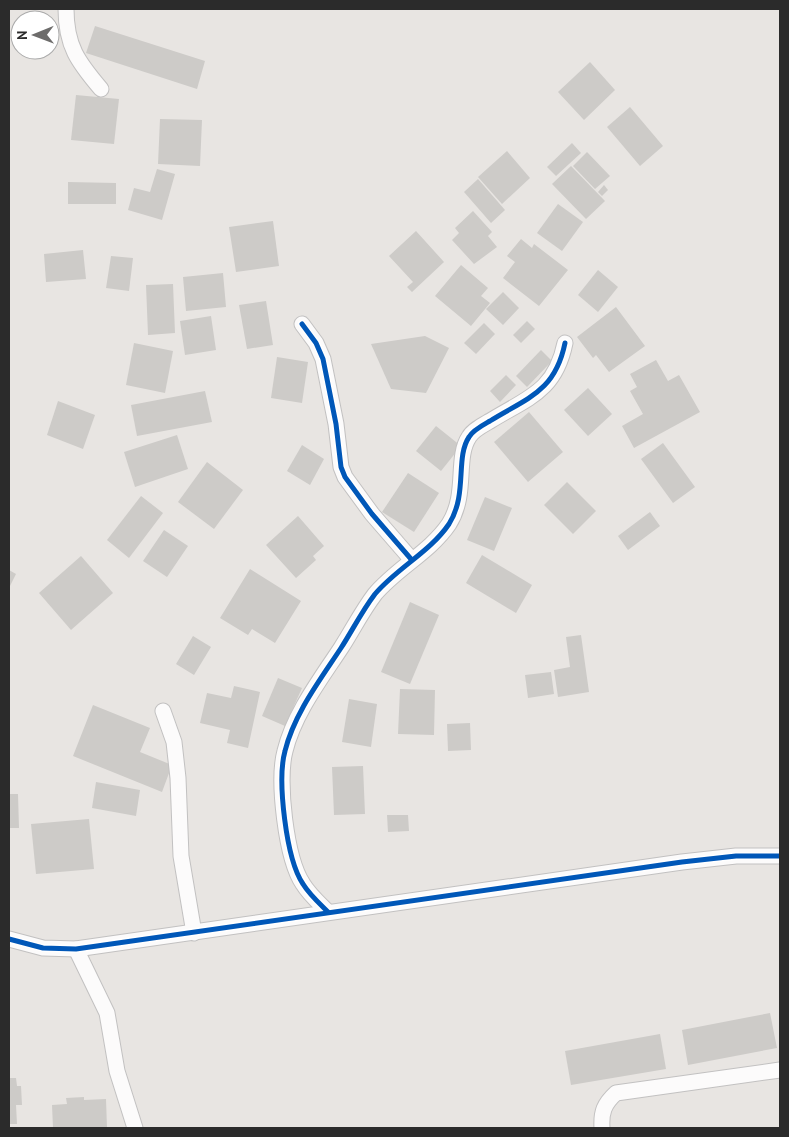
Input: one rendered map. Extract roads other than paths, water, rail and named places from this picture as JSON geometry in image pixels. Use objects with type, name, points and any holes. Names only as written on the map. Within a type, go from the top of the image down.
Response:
[{"type":"street","points":[[66,9],[66,23],[71,48],[78,63],[101,89]]},
{"type":"street","points":[[302,324],[316,342],[323,358],[336,424],[341,467],[345,478],[411,559]]},
{"type":"street","points":[[328,912],[302,884],[292,859],[283,797],[284,752],[291,732],[316,686],[375,595],[411,559],[440,536],[458,506],[464,450],[469,436],[492,419],[537,394],[561,362],[565,343]]},
{"type":"street","points":[[163,711],[174,742],[178,778],[181,856],[194,932]]},
{"type":"street","points":[[9,939],[43,948],[76,949],[682,862],[736,856],[780,856]]},
{"type":"street","points":[[76,949],[107,1013],[117,1071],[135,1128]]},
{"type":"street","points":[[602,1128],[601,1112],[607,1101],[616,1093],[780,1070]]}]
